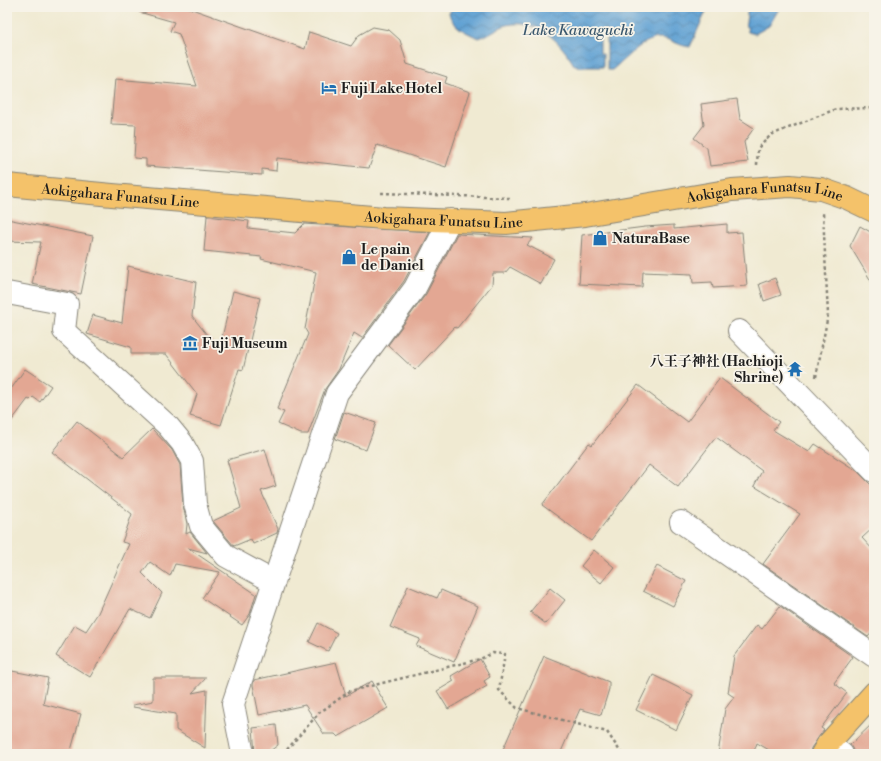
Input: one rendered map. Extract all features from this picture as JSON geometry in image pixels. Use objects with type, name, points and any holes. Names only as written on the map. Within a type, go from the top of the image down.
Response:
[{"type":"main road","name":"Aokigahara Funatsu Line","points":[[7,184],[120,196],[384,218],[506,223],[585,215],[732,190],[790,186],[821,189],[848,198],[874,211]]},
{"type":"main road","points":[[831,751],[874,693]]},
{"type":"street","points":[[243,754],[233,704],[337,393],[415,288],[450,220]]},
{"type":"street","points":[[7,293],[67,304],[64,330],[168,426],[182,443],[192,461],[195,504],[201,526],[226,556],[274,582]]},
{"type":"street","points":[[739,331],[874,471]]},
{"type":"street","points":[[681,522],[874,656]]},
{"type":"path","points":[[757,171],[758,148],[771,135],[836,109],[874,108]]},
{"type":"path","points":[[810,405],[828,315],[821,189]]},
{"type":"path","points":[[376,193],[512,198]]},
{"type":"path","points":[[283,754],[319,713],[350,691],[480,659],[492,653],[505,654],[499,690],[517,708],[607,732],[622,754]]},
{"type":"water","name":"Lake Kawaguchi","points":[[453,7],[708,7],[690,47],[665,39],[655,38],[628,55],[612,70],[608,70],[607,30],[600,30],[600,53],[603,54],[603,67],[581,67],[574,65],[562,48],[547,33],[529,25],[507,25],[479,38],[470,34],[453,22],[449,13]]},
{"type":"water","points":[[748,7],[780,7],[769,26],[755,34],[748,32],[746,22]]},
{"type":"building","name":"Fuji Lake Hotel","points":[[140,7],[186,7],[305,49],[309,32],[351,46],[359,35],[373,27],[389,30],[400,40],[407,64],[447,77],[445,83],[470,92],[446,167],[377,145],[369,168],[277,158],[276,171],[262,169],[262,175],[146,166],[146,159],[134,158],[136,125],[111,124],[115,79],[197,86],[179,34],[170,31],[174,22],[139,12]]},
{"type":"building","points":[[737,99],[740,119],[754,128],[744,142],[748,162],[710,166],[707,148],[694,138],[704,125],[701,104]]},
{"type":"building","points":[[207,216],[249,221],[248,228],[295,233],[304,224],[430,232],[404,281],[362,338],[354,333],[339,369],[325,389],[308,434],[301,434],[278,424],[284,412],[277,409],[308,334],[305,329],[316,272],[261,259],[262,257],[204,251]]},
{"type":"building","points":[[7,219],[93,236],[81,294],[32,284],[41,242],[7,241]]},
{"type":"building","points":[[727,224],[727,233],[742,232],[747,286],[713,288],[712,282],[693,283],[692,274],[643,272],[642,287],[579,284],[582,235],[645,227],[674,225],[674,229]]},
{"type":"building","points":[[860,226],[874,234],[874,286],[850,246]]},
{"type":"building","points":[[457,234],[533,238],[527,245],[554,259],[541,284],[510,267],[505,273],[493,273],[492,285],[457,328],[455,327],[415,370],[388,345],[426,294]]},
{"type":"building","points":[[128,266],[196,282],[192,316],[219,350],[233,291],[260,298],[243,370],[239,369],[221,425],[190,416],[197,394],[166,354],[131,354],[131,347],[87,334],[93,315],[122,323]]},
{"type":"building","points":[[775,278],[781,295],[764,301],[759,284]]},
{"type":"building","points":[[25,369],[51,386],[40,402],[33,397],[30,400],[28,399],[7,427],[7,395]]},
{"type":"building","points":[[720,378],[779,422],[773,430],[809,452],[815,444],[857,471],[874,488],[874,527],[862,538],[874,551],[874,630],[868,637],[763,564],[800,514],[754,486],[762,471],[716,437],[678,487],[649,465],[591,541],[542,505],[589,443],[592,445],[638,385],[687,422]]},
{"type":"building","points":[[344,412],[376,423],[366,450],[335,439]]},
{"type":"building","points":[[77,421],[123,457],[152,429],[172,450],[180,465],[183,505],[187,524],[186,534],[190,532],[207,553],[188,548],[256,594],[250,614],[242,625],[202,598],[220,572],[175,564],[170,576],[150,562],[142,573],[162,593],[150,618],[130,609],[90,677],[56,656],[75,625],[86,631],[98,613],[129,544],[122,542],[132,514],[52,452]]},
{"type":"building","points":[[265,449],[276,486],[261,491],[278,529],[277,533],[253,544],[251,539],[234,546],[213,521],[241,508],[227,460]]},
{"type":"building","points":[[594,550],[614,567],[601,583],[581,566]]},
{"type":"building","points":[[657,566],[686,581],[673,606],[643,591]]},
{"type":"building","points":[[408,586],[437,598],[441,590],[478,606],[454,662],[416,646],[420,639],[390,627]]},
{"type":"building","points":[[550,588],[565,600],[546,624],[530,612]]},
{"type":"building","points":[[780,606],[853,657],[834,683],[847,693],[821,728],[824,730],[811,748],[810,754],[776,754],[757,743],[753,754],[718,754],[725,709],[734,697],[728,693],[734,656],[757,625],[762,629]]},
{"type":"building","points":[[318,623],[337,633],[328,651],[309,642]]},
{"type":"building","points":[[544,656],[609,682],[609,689],[601,715],[580,709],[560,754],[501,754]]},
{"type":"building","points":[[480,659],[490,677],[484,681],[487,686],[448,709],[437,691],[454,681],[451,676]]},
{"type":"building","points":[[336,662],[346,696],[372,681],[388,708],[338,737],[335,734],[324,734],[305,705],[259,715],[253,685],[254,680]]},
{"type":"building","points":[[7,670],[48,678],[43,704],[81,714],[70,754],[7,754]]},
{"type":"building","points":[[653,675],[693,695],[676,730],[636,710]]},
{"type":"building","points":[[153,678],[206,678],[192,693],[207,690],[205,748],[176,730],[176,714],[133,707],[133,705],[153,701]]},
{"type":"building","points":[[874,722],[874,754],[854,754],[850,745]]},
{"type":"building","points":[[276,725],[278,745],[266,754],[255,754],[253,728]]},
{"type":"place","name":"Fuji Lake Hotel","points":[[329,88]]},
{"type":"place","name":"NaturaBase","points":[[600,238]]},
{"type":"place","name":"Le pain de Daniel","points":[[349,257]]},
{"type":"place","name":"Fuji Museum","points":[[190,343]]},
{"type":"place","name":"八王子神社 (Hachioji Shrine)","points":[[795,369]]}]
